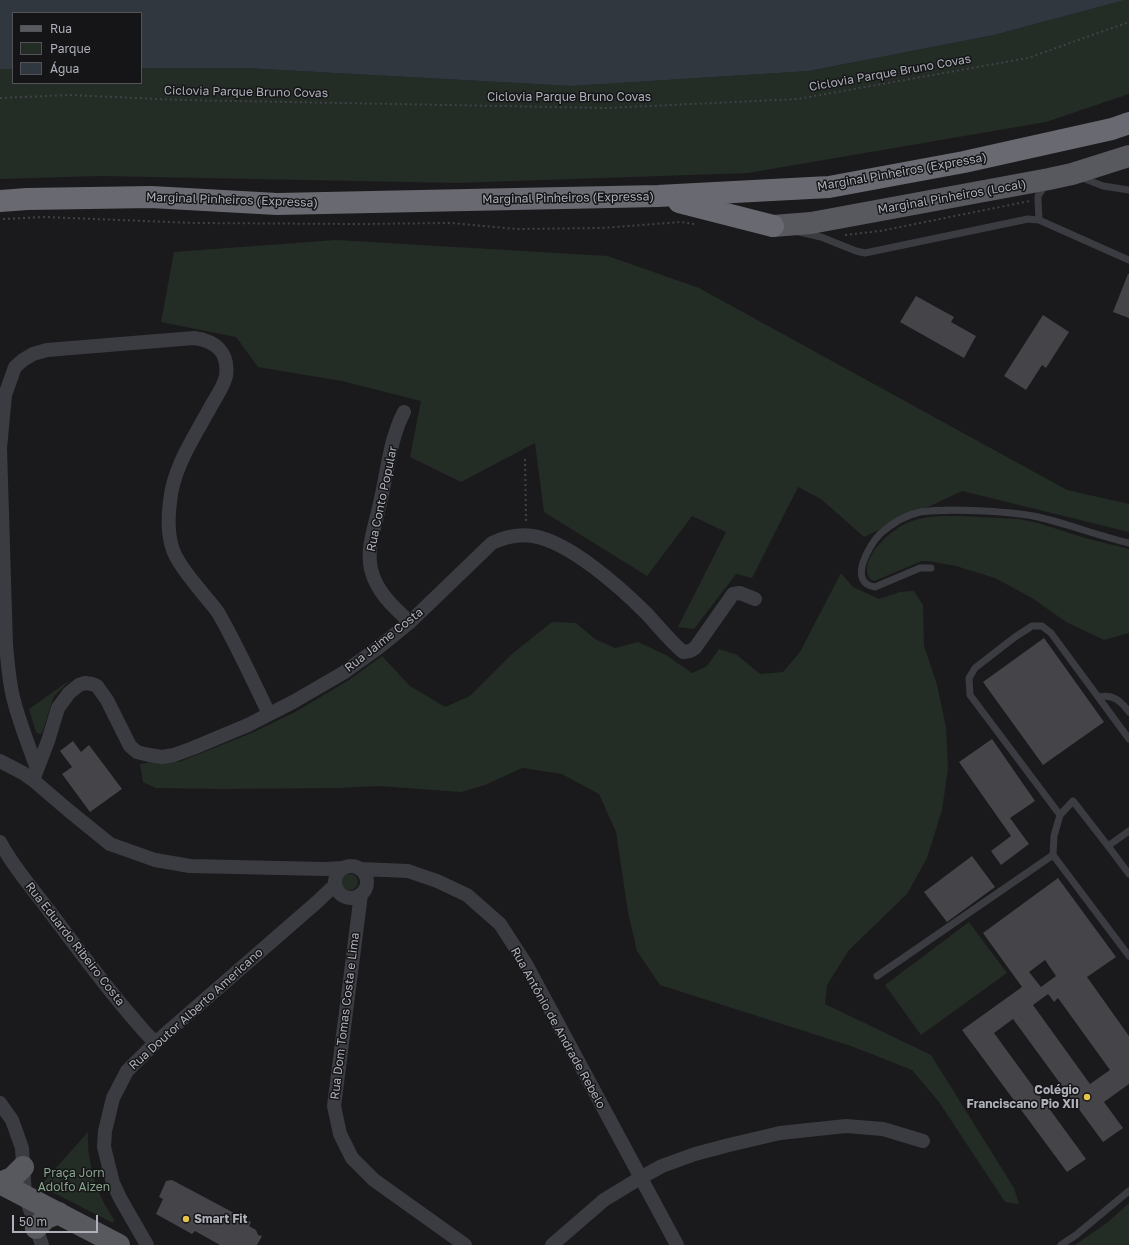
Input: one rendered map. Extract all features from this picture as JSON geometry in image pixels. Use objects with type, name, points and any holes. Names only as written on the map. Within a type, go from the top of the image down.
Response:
[{"type":"highway","name":"Marginal Pinheiros (Expressa)","points":[[0,201],[27,199],[152,197],[277,204],[658,196],[829,187],[964,162],[1112,129],[1129,123]]},
{"type":"highway","points":[[658,196],[773,226]]},
{"type":"main road","name":"Marginal Pinheiros (Local)","points":[[773,226],[811,223],[1049,179],[1072,174],[1129,156]]},
{"type":"main road","points":[[0,1183],[12,1178],[23,1167]]},
{"type":"main road","points":[[0,1183],[119,1245]]},
{"type":"main road","points":[[39,1236],[46,1218],[58,1213]]},
{"type":"street","points":[[269,714],[240,653],[218,612],[188,574],[174,551],[170,537],[171,488],[175,475],[226,376],[226,361],[222,352],[214,344],[194,338],[48,350],[33,354],[15,367],[5,395],[0,448],[6,645],[9,675],[13,700],[26,739],[35,774],[68,810],[110,844],[155,860],[190,866],[344,883],[387,870]]},
{"type":"street","name":"Rua Conto Popular","points":[[404,412],[399,421],[373,532],[370,568],[378,587],[394,608],[410,622]]},
{"type":"street","name":"Rua Jaime Costa","points":[[35,774],[48,741],[58,708],[69,693],[79,685],[85,683],[97,686],[107,700],[130,746],[137,752],[162,757],[174,755],[241,728],[315,690],[343,673],[378,648],[410,622],[492,543],[508,537],[527,536],[544,539],[555,543],[589,563],[647,614],[683,652],[690,651],[695,648],[733,594],[740,593],[755,598]]},
{"type":"street","points":[[0,761],[23,773],[35,774]]},
{"type":"street","name":"Rua Eduardo Ribeiro Costa","points":[[0,842],[15,867],[93,970],[134,1021],[155,1043]]},
{"type":"street","name":"Rua Antônio de Andrade Rebelo","points":[[344,883],[365,875],[360,869],[408,871],[438,881],[467,894],[500,924],[526,964],[676,1245]]},
{"type":"street","name":"Rua Doutor Alberto Americano","points":[[146,1245],[120,1198],[113,1182],[104,1147],[104,1131],[113,1098],[127,1071],[155,1043],[317,902],[344,883]]},
{"type":"street","name":"Rua Dom Tomas Costa e Lima","points":[[344,883],[357,918],[334,1106],[340,1134],[352,1158],[374,1180],[466,1245]]},
{"type":"street","points":[[0,1103],[12,1120],[22,1148],[25,1195],[39,1236]]},
{"type":"street","points":[[552,1245],[604,1200],[640,1178],[662,1166],[729,1144],[780,1133],[846,1126],[874,1127],[924,1141]]},
{"type":"lane","points":[[1072,174],[1103,186],[1129,190]]},
{"type":"lane","points":[[1039,220],[1038,196],[1049,179]]},
{"type":"lane","points":[[773,226],[821,238],[856,251],[866,253],[1028,219],[1039,220],[1129,260]]},
{"type":"lane","points":[[931,568],[920,568],[875,588],[864,582],[861,566],[872,543],[881,533],[903,518],[918,513],[940,510],[1020,513],[1040,517],[1093,534],[1129,543]]},
{"type":"lane","points":[[1060,815],[970,695],[969,678],[975,668],[1015,637],[1032,626],[1042,626],[1051,633],[1100,697],[1129,739]]},
{"type":"lane","points":[[1100,697],[1112,697],[1126,707],[1129,712]]},
{"type":"lane","points":[[1129,874],[1073,801],[1060,815],[1054,836],[1053,855],[1129,956]]},
{"type":"lane","points":[[1108,846],[1129,831]]},
{"type":"lane","points":[[877,976],[1053,855]]},
{"type":"lane","points":[[1061,1245],[1129,1191]]},
{"type":"path","name":"Ciclovia Parque Bruno Covas","points":[[0,98],[69,95],[181,100],[607,108],[798,99],[1028,58],[1129,22]]},
{"type":"path","points":[[821,238],[880,231],[1038,199]]},
{"type":"path","points":[[0,219],[46,218],[202,223],[451,223],[516,229],[602,228],[681,222],[695,224]]},
{"type":"path","points":[[525,459],[527,536]]},
{"type":"green space","points":[[1129,0],[1129,94],[1046,122],[748,173],[457,183],[100,176],[0,179],[0,69],[12,69],[12,84],[142,84],[142,68],[244,68],[572,86],[809,71],[994,35]]},
{"type":"green space","points":[[336,240],[608,256],[699,288],[1067,490],[1129,504],[1129,532],[962,491],[864,537],[821,499],[798,487],[752,578],[736,574],[694,629],[678,627],[726,532],[692,516],[647,576],[544,512],[535,443],[461,482],[410,457],[421,401],[342,381],[258,367],[236,337],[161,322],[174,252]]},
{"type":"green space","points":[[941,516],[1019,519],[1129,549],[1129,633],[1104,640],[1066,622],[1032,598],[995,578],[956,566],[922,561],[874,581],[869,578],[867,565],[870,557],[880,543],[901,526],[911,521]]},
{"type":"green space","points":[[841,573],[853,587],[879,599],[900,592],[914,591],[923,605],[924,646],[937,685],[946,727],[948,769],[942,810],[927,858],[907,894],[849,950],[827,985],[825,1004],[931,1055],[1014,1188],[1019,1204],[1005,1202],[939,1102],[912,1070],[851,1046],[660,985],[637,951],[628,912],[616,832],[599,794],[562,774],[522,768],[485,785],[461,792],[379,786],[339,788],[156,788],[143,782],[140,764],[154,762],[179,762],[254,732],[295,712],[349,680],[382,656],[410,686],[445,707],[470,696],[512,654],[552,622],[576,623],[595,639],[615,648],[638,642],[666,655],[692,673],[707,666],[719,649],[737,655],[760,674],[783,672],[800,652]]},
{"type":"green space","points":[[70,680],[54,696],[42,733],[39,734],[36,732],[29,709]]},
{"type":"green space","points":[[350,874],[356,876],[358,882],[356,888],[350,890],[344,888],[342,882],[344,876]]},
{"type":"green space","points":[[969,922],[1007,973],[921,1035],[885,985]]},
{"type":"green space","name":"Praça Jorn Adolfo Aizen","points":[[88,1132],[90,1159],[94,1178],[100,1195],[114,1220],[113,1223],[40,1186]]},
{"type":"green space","points":[[1129,1203],[1129,1245],[1075,1245],[1108,1222]]},
{"type":"water","points":[[0,0],[1125,0],[994,35],[809,71],[572,86],[244,68],[142,68],[142,12],[12,12],[12,69],[0,69]]},
{"type":"building","points":[[1129,274],[1129,318],[1113,312]]},
{"type":"building","points":[[916,296],[954,317],[951,322],[976,336],[964,358],[900,322]]},
{"type":"building","points":[[1043,315],[1069,332],[1046,368],[1042,365],[1026,390],[1004,376]]},
{"type":"building","points":[[1044,638],[1104,722],[1043,765],[983,682]]},
{"type":"building","points":[[992,739],[1035,801],[1010,818],[1029,844],[1001,865],[991,851],[1011,836],[959,762]]},
{"type":"building","points":[[73,741],[81,752],[89,745],[122,789],[90,812],[62,774],[72,767],[60,751]]},
{"type":"building","points":[[972,856],[995,887],[947,922],[924,892]]},
{"type":"building","points":[[1058,878],[1116,957],[1087,977],[1129,1036],[1129,1084],[1104,1102],[1123,1128],[1103,1142],[1013,1019],[994,1033],[1086,1159],[1067,1172],[962,1030],[1022,987],[983,933]],"holes":[[[1045,960],[1056,976],[1041,987],[1029,972]],[[1048,994],[1054,1002],[1058,998],[1110,1070],[1090,1084],[1033,1005]]]},
{"type":"building","points":[[172,1180],[251,1222],[249,1226],[256,1230],[258,1235],[262,1236],[257,1245],[220,1245],[195,1231],[192,1234],[156,1214],[163,1199],[159,1197],[166,1181]]},
{"type":"place","name":"Colégio Franciscano Pio XII","points":[[1087,1097]]},
{"type":"place","name":"Smart Fit","points":[[186,1219]]}]
